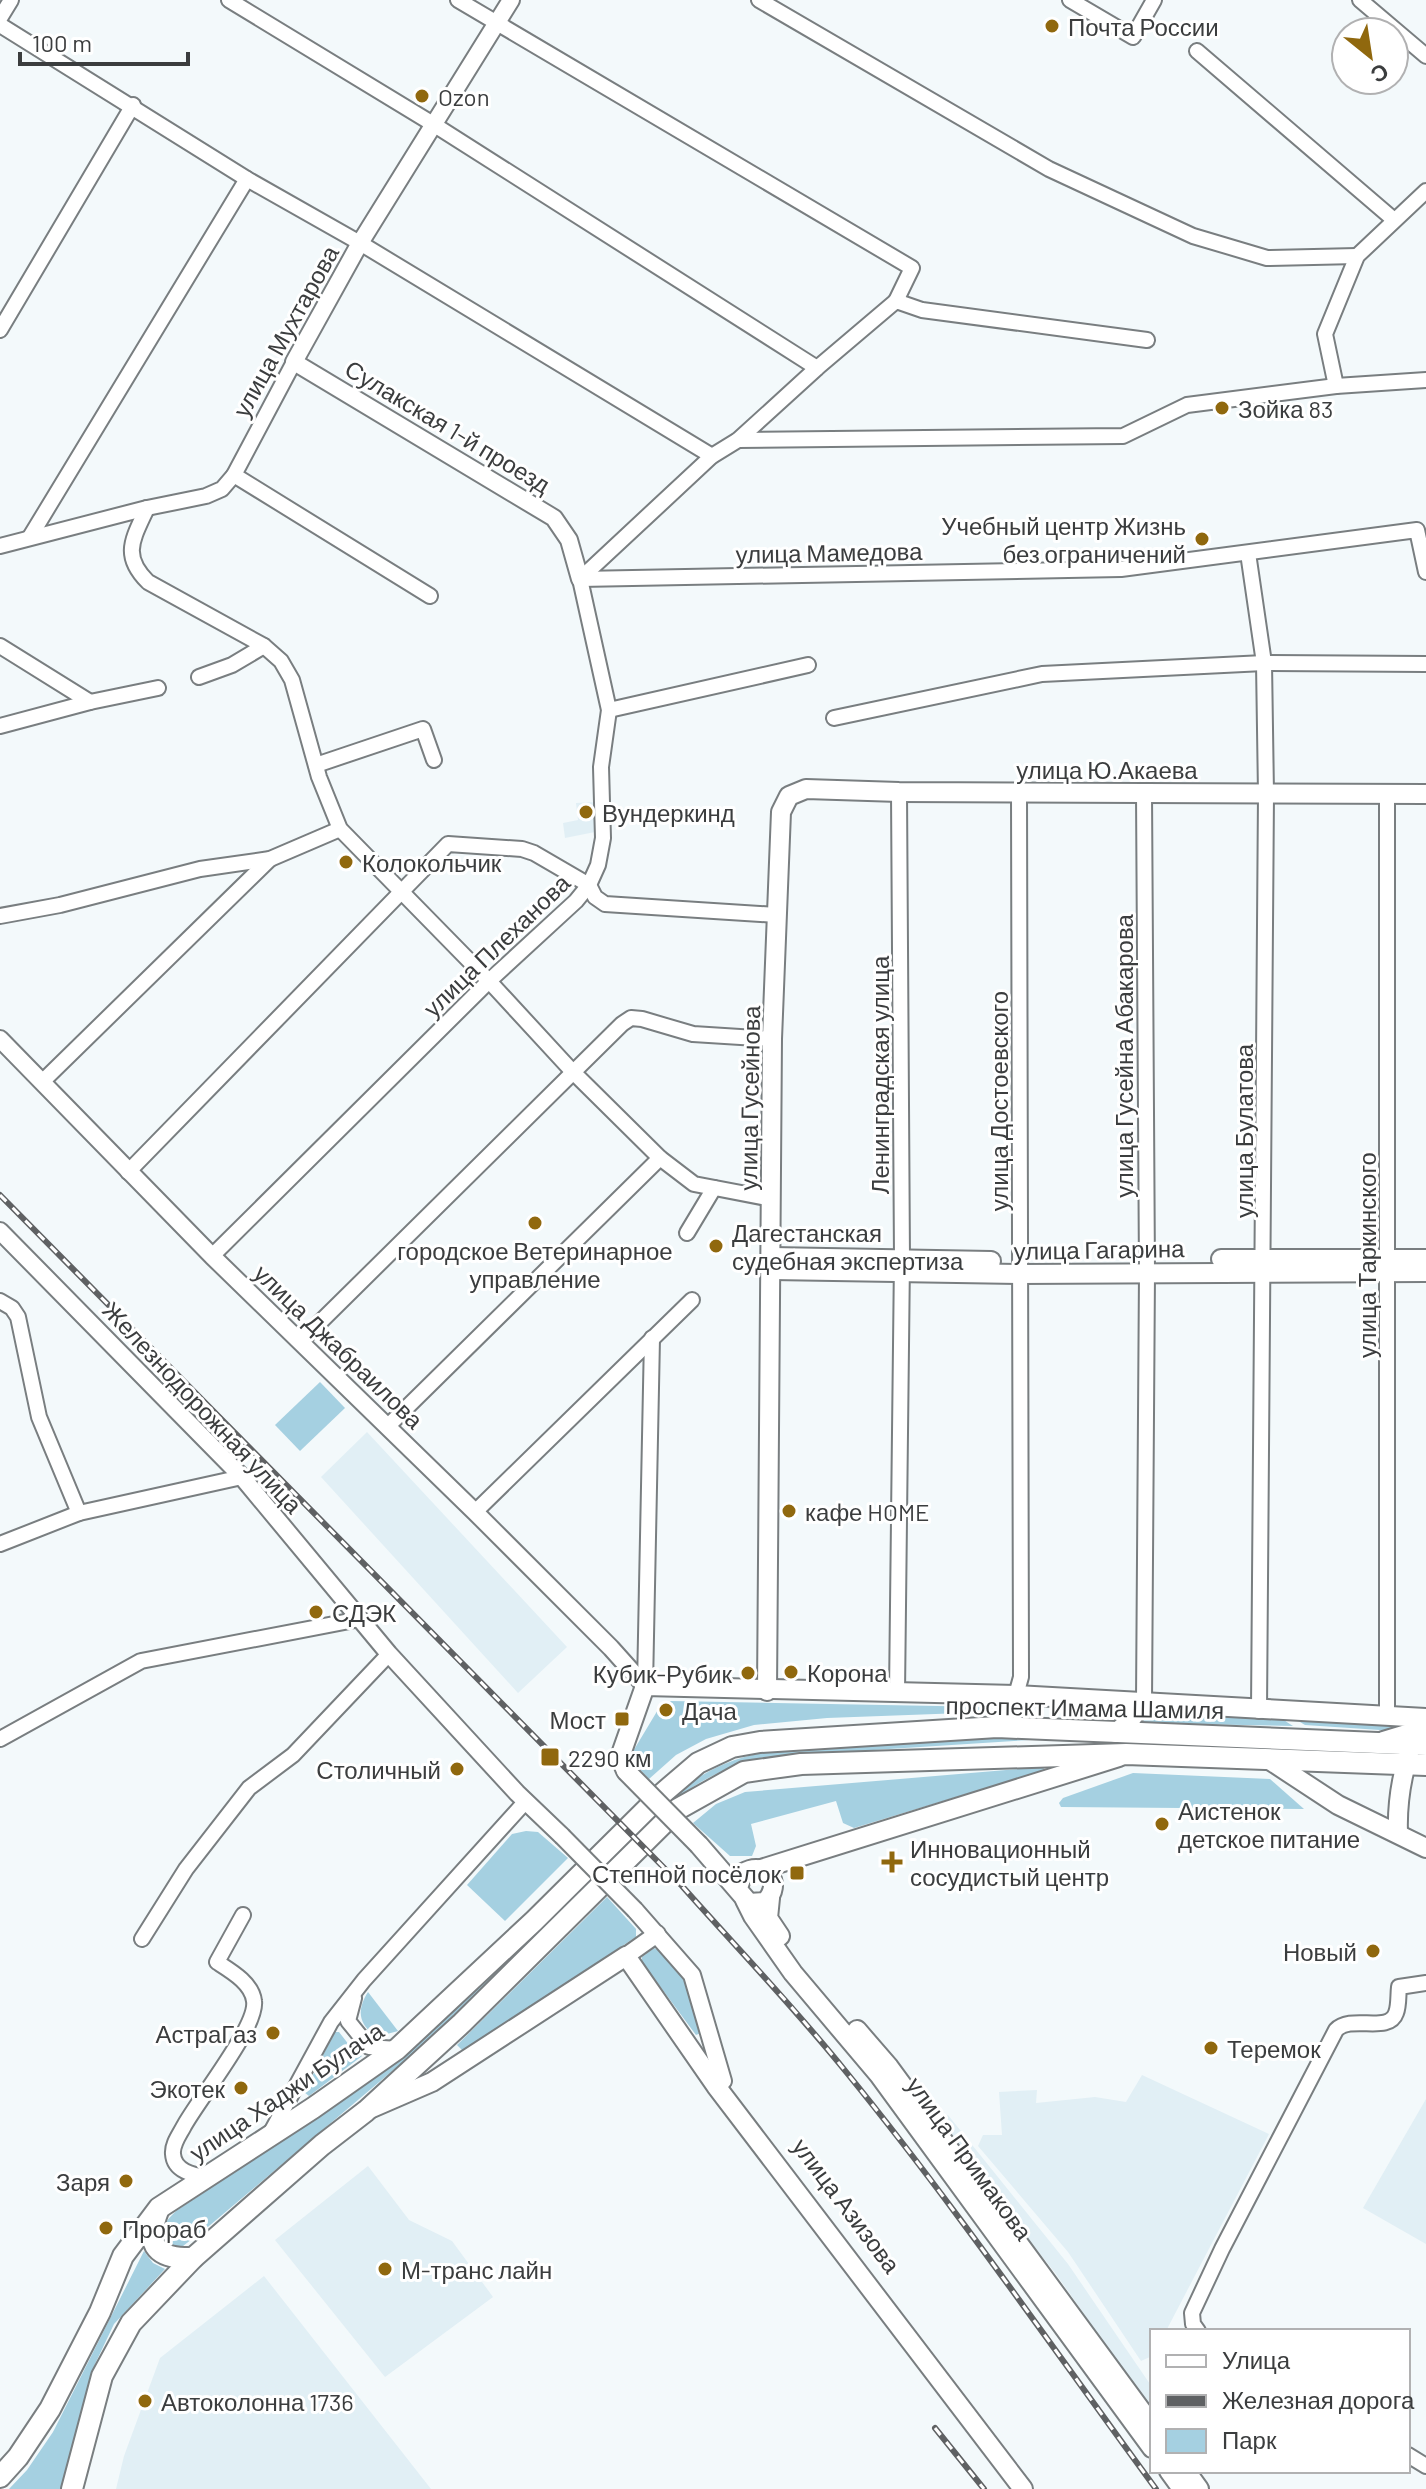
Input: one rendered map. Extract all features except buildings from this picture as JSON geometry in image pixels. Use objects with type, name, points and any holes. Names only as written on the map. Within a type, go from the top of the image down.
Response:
[{"type":"main road","name":"улица Ю.Акаева","points":[[789,796],[806,789],[1426,794]]},
{"type":"main road","name":"улица Гусейнова","points":[[767,1691],[772,1039],[781,812],[789,796]]},
{"type":"main road","name":"улица Гагарина","points":[[1388,1266],[1426,1259]]},
{"type":"main road","name":"улица Гагарина","points":[[772,1263],[1020,1268],[1388,1266],[1426,1272]]},
{"type":"main road","name":"проспект Имама Шамиля","points":[[645,1686],[1016,1695],[1426,1718]]},
{"type":"main road","points":[[645,1686],[620,1757],[626,1771],[699,1845],[741,1894],[760,1904],[763,1879],[713,1860]]},
{"type":"main road","points":[[997,1727],[1016,1695]]},
{"type":"main road","points":[[1116,1733],[1144,1702]]},
{"type":"main road","points":[[1268,1711],[1321,1740]]},
{"type":"main road","name":"проспект Имама Шамиля","points":[[663,1793],[698,1763],[732,1747],[800,1738],[997,1727],[1321,1740],[1419,1749]]},
{"type":"main road","name":"проспект Имама Шамиля","points":[[741,1894],[739,1879],[763,1879],[800,1856],[1067,1765],[1126,1754],[1271,1761],[1419,1749]]},
{"type":"main road","points":[[1398,1833],[1398,1808],[1419,1749]]},
{"type":"main road","points":[[1271,1761],[1338,1805],[1426,1848]]},
{"type":"main road","name":"проспект Имама Шамиля","points":[[415,2066],[678,1809],[744,1772],[801,1764],[1067,1765]]},
{"type":"main road","name":"улица Хаджи Булача","points":[[0,2477],[18,2457],[50,2409],[100,2312],[123,2256],[159,2208],[397,2049],[534,1921],[663,1793]]},
{"type":"main road","name":"улица Примакова","points":[[763,1879],[768,1918],[799,1962],[889,2067],[1150,2422]]},
{"type":"main road","name":"улица Примакова","points":[[741,1894],[793,1973],[879,2075],[1150,2445]]},
{"type":"main road","points":[[366,2111],[432,2082],[626,1956]]},
{"type":"main road","name":"улица Азизова","points":[[626,1956],[1023,2489]]},
{"type":"main road","points":[[72,2489],[102,2376],[131,2323],[193,2258],[415,2066],[432,2082]]},
{"type":"main road","name":"улица Азизова","points":[[719,2083],[1033,2489]]},
{"type":"main road","points":[[159,2208],[152,2237],[159,2252],[173,2258],[193,2258]]},
{"type":"street","points":[[0,18],[11,0]]},
{"type":"street","points":[[229,0],[433,124],[817,368]]},
{"type":"street","points":[[458,0],[912,268],[896,301],[738,440],[712,456],[580,579]]},
{"type":"street","name":"улица Мухтарова","points":[[0,546],[206,496],[222,489],[234,475],[360,243],[511,0]]},
{"type":"street","points":[[759,0],[1049,169],[1193,236],[1267,258],[1357,256]]},
{"type":"street","points":[[1070,0],[1133,37],[1154,0]]},
{"type":"street","points":[[1360,0],[1426,56]]},
{"type":"street","points":[[0,25],[133,105],[247,179],[360,243],[712,456]]},
{"type":"street","points":[[1197,51],[1393,219]]},
{"type":"street","points":[[0,330],[133,105]]},
{"type":"street","points":[[30,537],[247,179]]},
{"type":"street","points":[[1336,386],[1325,334],[1357,256],[1426,191]]},
{"type":"street","points":[[896,301],[922,310],[1147,340]]},
{"type":"street","name":"Сулакская 1-й проезд","points":[[294,362],[554,518],[569,540],[580,579]]},
{"type":"street","points":[[738,440],[1123,436],[1187,405],[1336,386],[1426,380]]},
{"type":"street","points":[[762,418],[768,440]]},
{"type":"street","points":[[234,475],[430,596]]},
{"type":"street","points":[[147,508],[133,538],[131,553],[136,570],[148,582],[264,646],[281,661],[292,680],[328,804],[340,829],[572,1071],[660,1158],[694,1184],[772,1199]]},
{"type":"street","name":"улица Мамедова","points":[[580,579],[1121,569],[1417,530],[1426,572]]},
{"type":"street","name":"улица Булатова","points":[[1248,553],[1264,663],[1263,1265],[1268,1711]]},
{"type":"street","name":"улица Плеханова","points":[[212,1256],[589,885],[598,865],[603,838],[601,767],[609,710],[580,579]]},
{"type":"street","points":[[0,646],[90,702]]},
{"type":"street","points":[[199,677],[232,665],[264,646]]},
{"type":"street","points":[[834,718],[1042,674],[1264,663],[1426,664]]},
{"type":"street","points":[[609,710],[808,665]]},
{"type":"street","points":[[0,726],[158,688]]},
{"type":"street","points":[[316,765],[423,729],[434,760]]},
{"type":"street","name":"Ленинградская улица","points":[[897,1693],[902,1266],[899,792]]},
{"type":"street","name":"улица Достоевского","points":[[1016,1695],[1021,1677],[1019,793]]},
{"type":"street","name":"улица Гусейна Абакарова","points":[[1144,793],[1144,1702]]},
{"type":"street","name":"улица Таркинского","points":[[1387,794],[1387,1717]]},
{"type":"street","points":[[0,916],[60,905],[200,869],[270,859],[340,829]]},
{"type":"street","points":[[128,1172],[448,844],[522,849],[534,853],[589,885],[595,897],[605,904],[776,915]]},
{"type":"street","points":[[42,1082],[270,859]]},
{"type":"street","points":[[300,1342],[572,1071],[631,1018],[693,1034],[772,1039]]},
{"type":"street","name":"улица Джабраилова","points":[[0,1039],[128,1172],[475,1512],[645,1686]]},
{"type":"street","points":[[388,1426],[660,1158]]},
{"type":"street","points":[[687,1233],[714,1188]]},
{"type":"street","name":"Железнодорожная улица","points":[[0,1231],[242,1477],[389,1654],[562,1836]]},
{"type":"street","points":[[475,1512],[692,1300]]},
{"type":"street","points":[[6,1305],[18,1317],[39,1417],[79,1513]]},
{"type":"street","points":[[645,1686],[652,1338]]},
{"type":"street","points":[[0,1544],[79,1513],[242,1477]]},
{"type":"street","points":[[0,1739],[141,1661],[360,1619]]},
{"type":"street","points":[[142,1939],[186,1869],[249,1788],[293,1755],[389,1654]]},
{"type":"street","points":[[268,2138],[331,2022],[364,1980],[526,1801]]},
{"type":"street","name":"улица Азизова","points":[[562,1836],[635,1910],[692,1975],[719,2083]]},
{"type":"street","points":[[206,2177],[184,2171],[175,2160],[174,2147],[197,2104],[245,2032],[254,2007],[252,1995],[243,1981],[217,1962],[243,1915]]},
{"type":"street","points":[[626,1956],[657,1934]]},
{"type":"street","points":[[364,1980],[354,1997],[348,2021],[369,2047],[397,2049]]},
{"type":"street","points":[[1197,2329],[1192,2313],[1336,2030],[1347,2023],[1386,2023],[1392,2020],[1396,2014],[1399,1987],[1426,1983]]},
{"type":"shaded area","name":"Вундеркинд","points":[[597,802],[595,832],[565,838],[563,823],[578,820],[576,803]]},
{"type":"shaded area","points":[[367,1432],[567,1647],[518,1693],[321,1477]]},
{"type":"shaded area","points":[[1142,2075],[1269,2134],[1167,2329],[1150,2329],[1150,2357],[1141,2361],[1068,2252],[978,2146],[983,2135],[1002,2135],[999,2092],[1037,2090],[1036,2103],[1095,2097],[1126,2102]]},
{"type":"shaded area","points":[[1426,2099],[1426,2244],[1363,2208]]},
{"type":"shaded area","points":[[948,2115],[1068,2264],[1150,2384],[1150,2408],[1056,2274],[937,2124]]},
{"type":"shaded area","name":"М-транс лайн","points":[[368,2166],[409,2220],[452,2241],[493,2297],[385,2377],[275,2240]]},
{"type":"shaded area","points":[[264,2276],[431,2489],[116,2489],[124,2456],[160,2358]]},
{"type":"green space","points":[[320,1382],[345,1408],[300,1451],[275,1425]]},
{"type":"green space","points":[[671,1701],[991,1707],[990,1712],[827,1718],[754,1725],[706,1739],[676,1755],[649,1779],[634,1763],[632,1753],[659,1708]]},
{"type":"green space","points":[[1144,1712],[1279,1717],[1293,1726],[1131,1723]]},
{"type":"green space","points":[[1295,1719],[1421,1726],[1410,1732],[1305,1725]]},
{"type":"green space","points":[[990,1737],[1029,1740],[764,1757],[730,1767],[700,1783],[679,1796],[456,2017],[209,2226],[183,2246],[172,2248],[166,2243],[162,2229],[176,2211],[301,2128],[677,1792],[697,1778],[717,1767],[762,1753]]},
{"type":"green space","points":[[1043,1767],[1045,1770],[854,1828],[843,1823],[836,1801],[751,1824],[756,1846],[752,1856],[730,1856],[693,1823],[716,1804],[745,1792]]},
{"type":"green space","points":[[1133,1773],[1270,1779],[1304,1809],[1061,1807],[1059,1803],[1063,1798]]},
{"type":"green space","points":[[538,1832],[568,1858],[505,1921],[467,1885],[512,1834]]},
{"type":"green space","points":[[607,1897],[636,1929],[636,1937],[463,2051],[457,2045]]},
{"type":"green space","points":[[654,1948],[664,1953],[679,1972],[701,2033],[696,2035],[642,1962],[642,1957]]},
{"type":"green space","points":[[368,1992],[398,2031],[376,2037],[366,2027],[361,2011]]},
{"type":"green space","points":[[335,2032],[339,2032],[362,2056],[309,2096],[304,2092]]},
{"type":"green space","points":[[144,2251],[153,2263],[165,2269],[114,2324],[95,2364],[62,2489],[9,2489],[27,2470],[53,2432]]},
{"type":"railway","points":[[0,1195],[682,1886],[786,2002],[847,2073],[927,2175],[1156,2489]]},
{"type":"railway","points":[[935,2428],[984,2489]]},
{"type":"place","name":"Почта России","points":[[1052,26]]},
{"type":"place","name":"Ozon","points":[[422,96]]},
{"type":"place","name":"Зойка 83","points":[[1222,408]]},
{"type":"place","name":"Учебный центр Жизнь без ограничений","points":[[1202,539]]},
{"type":"place","name":"Вундеркинд","points":[[586,812]]},
{"type":"place","name":"Колокольчик","points":[[346,862]]},
{"type":"place","name":"городское Ветеринарное управление","points":[[535,1223]]},
{"type":"place","name":"Дагестанская судебная экспертиза","points":[[716,1246]]},
{"type":"place","name":"кафе HOME","points":[[789,1511]]},
{"type":"place","name":"СДЭК","points":[[316,1612]]},
{"type":"place","name":"Корона","points":[[791,1672]]},
{"type":"place","name":"Кубик-Рубик","points":[[748,1673]]},
{"type":"place","name":"Дача","points":[[666,1710]]},
{"type":"place","name":"Мост","points":[[622,1719]]},
{"type":"place","name":"2290 км","points":[[550,1757]]},
{"type":"place","name":"Столичный","points":[[457,1769]]},
{"type":"place","name":"Аистенок детское питание","points":[[1162,1824]]},
{"type":"place","name":"Инновационный сосудистый центр","points":[[892,1862]]},
{"type":"place","name":"Степной посёлок","points":[[797,1873]]},
{"type":"place","name":"Новый","points":[[1373,1951]]},
{"type":"place","name":"АстраГаз","points":[[273,2033]]},
{"type":"place","name":"Теремок","points":[[1211,2048]]},
{"type":"place","name":"Экотек","points":[[241,2088]]},
{"type":"place","name":"Заря","points":[[126,2181]]},
{"type":"place","name":"Прораб","points":[[106,2228]]},
{"type":"place","name":"М-транс лайн","points":[[385,2269]]},
{"type":"place","name":"Автоколонна 1736","points":[[145,2401]]}]
